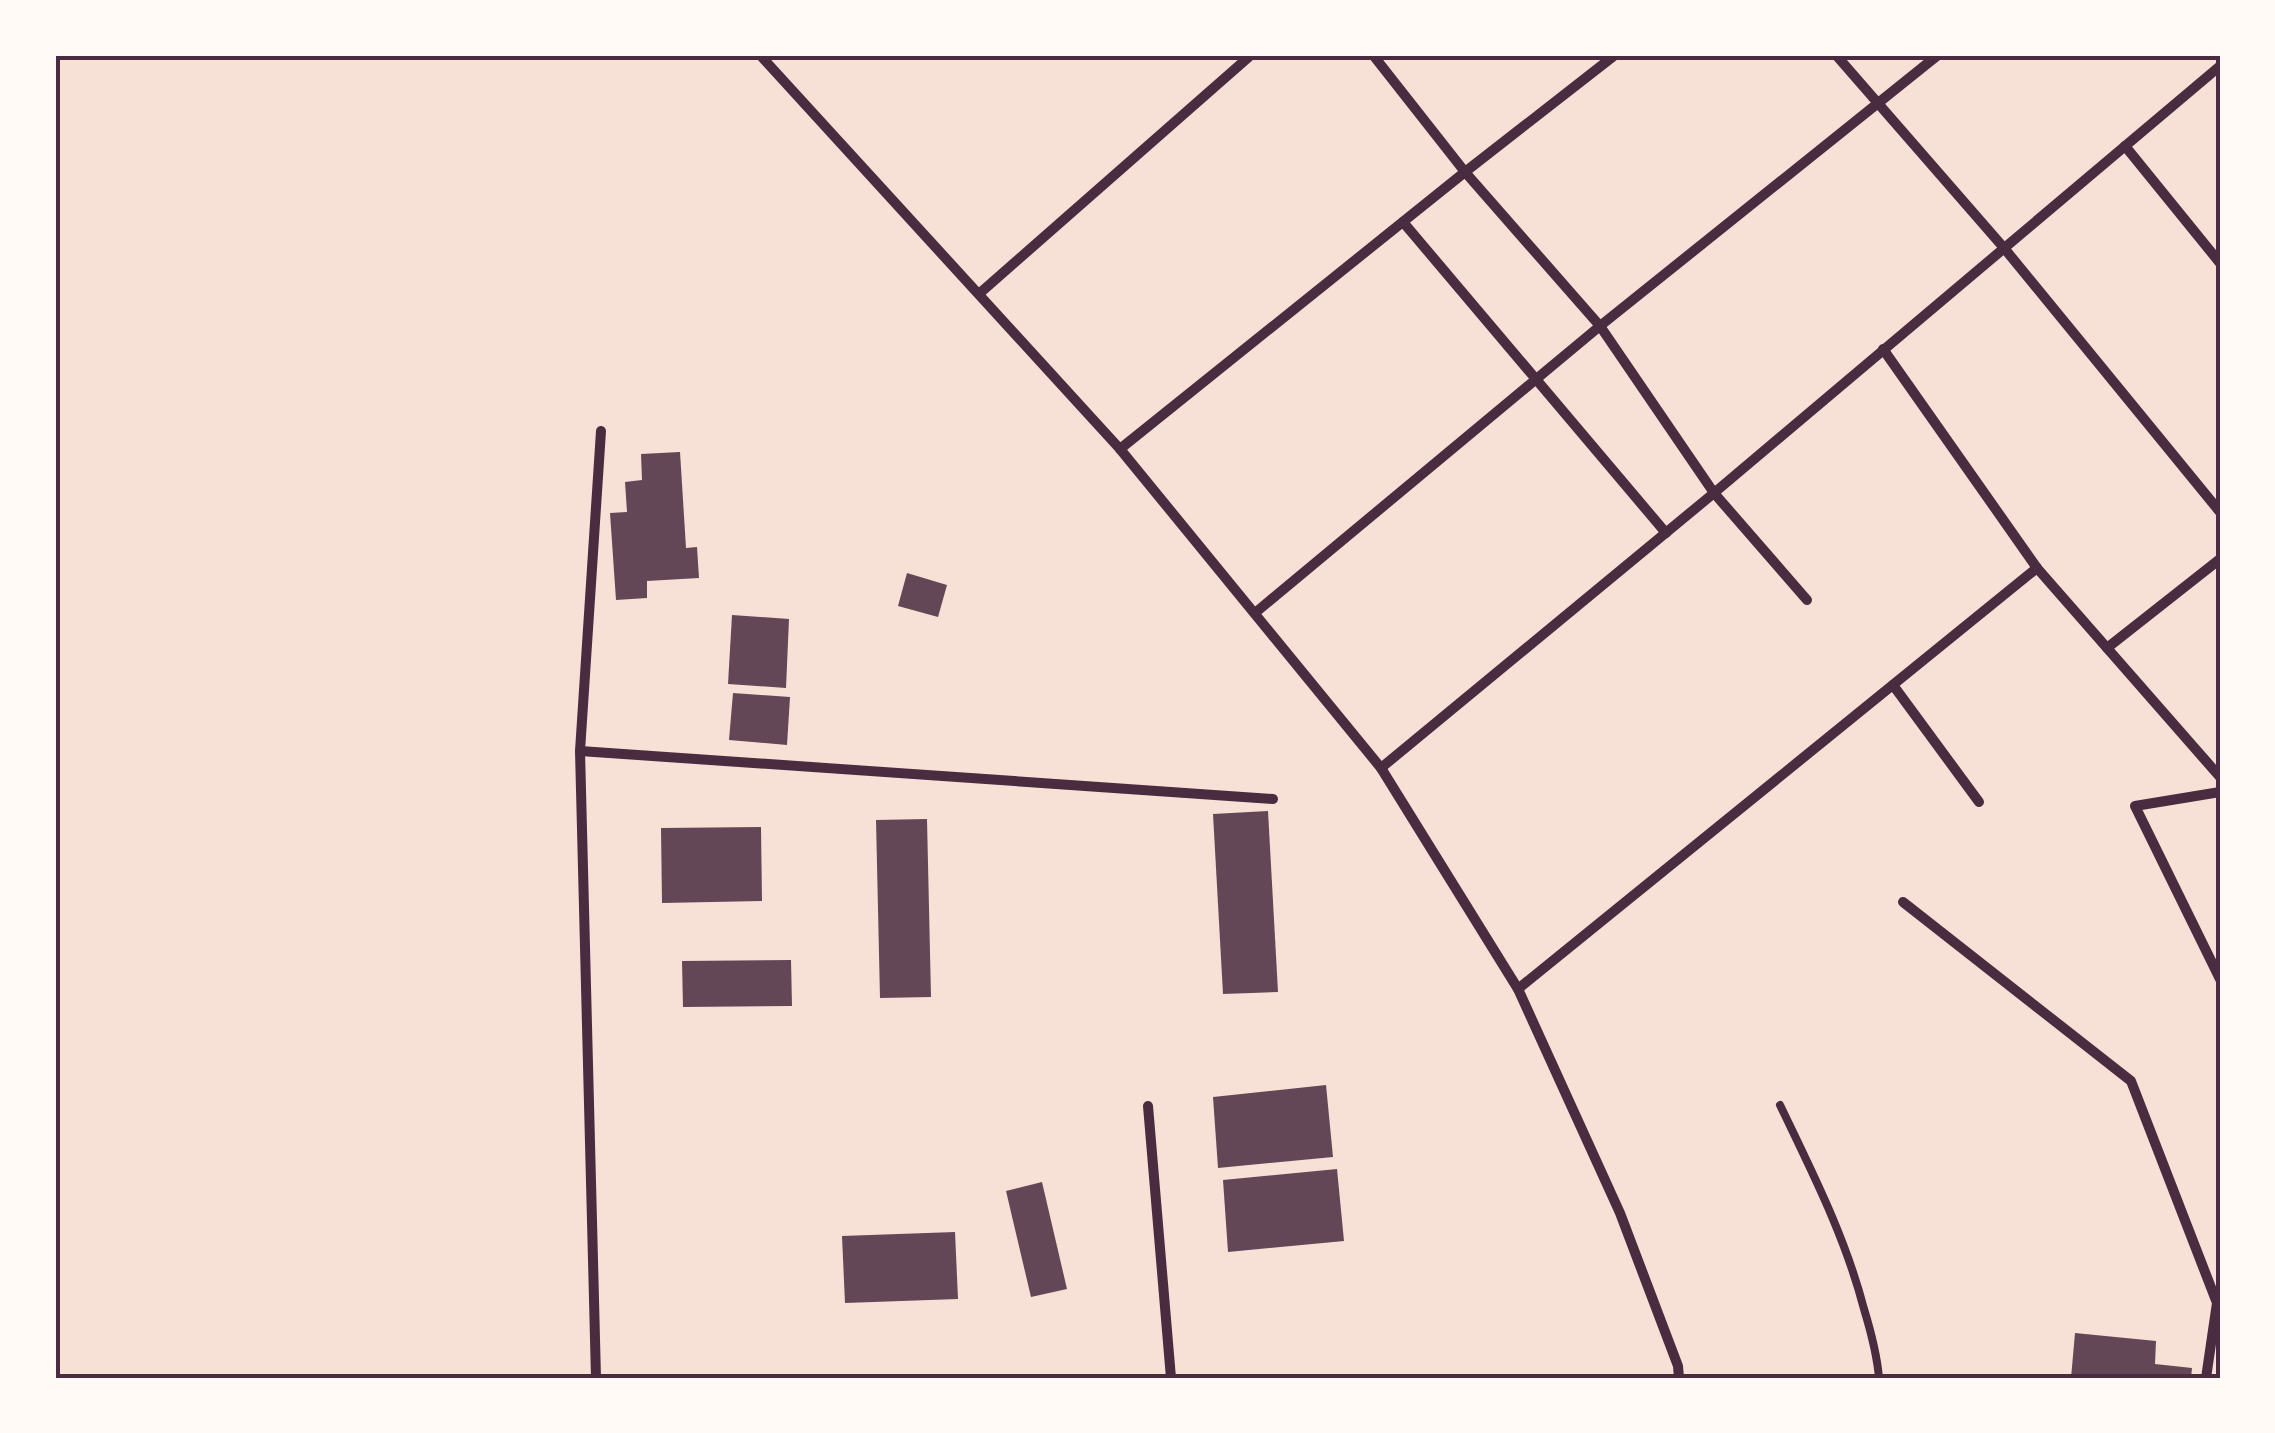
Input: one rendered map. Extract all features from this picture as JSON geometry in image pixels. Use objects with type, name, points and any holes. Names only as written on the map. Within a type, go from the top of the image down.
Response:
[{"type":"street","points":[[760,55],[1120,449],[1381,768],[1518,988],[1620,1213],[1678,1366],[1678,1378]]},
{"type":"street","points":[[980,293],[1251,55]]},
{"type":"street","points":[[1373,55],[1466,172],[1600,326],[1714,492],[1807,600]]},
{"type":"street","points":[[1120,449],[1615,55]]},
{"type":"street","points":[[1836,55],[2004,248],[2220,512]]},
{"type":"street","points":[[1255,613],[1600,326],[1938,55]]},
{"type":"street","points":[[1381,768],[2220,66]]},
{"type":"street","points":[[2125,146],[2220,263]]},
{"type":"street","points":[[1403,222],[1666,532]]},
{"type":"street","points":[[1883,350],[2036,568],[2220,777]]},
{"type":"street","points":[[596,1378],[580,751],[601,431]]},
{"type":"street","points":[[2107,648],[2220,560]]},
{"type":"street","points":[[1518,988],[2036,568]]},
{"type":"street","points":[[1893,685],[1979,802]]},
{"type":"street","points":[[580,751],[1273,799]]},
{"type":"street","points":[[2220,792],[2134,806],[2220,979]]},
{"type":"street","points":[[1903,902],[2131,1081],[2217,1302],[2206,1378]]},
{"type":"street","points":[[1148,1106],[1171,1378]]},
{"type":"lane","points":[[1780,1105],[1836,1222],[1878,1358],[1879,1378]]},
{"type":"building","points":[[680,452],[686,548],[697,547],[699,578],[647,581],[647,598],[616,600],[610,513],[627,512],[625,482],[642,480],[641,454]]},
{"type":"building","points":[[907,573],[947,585],[938,617],[898,606]]},
{"type":"building","points":[[732,615],[789,619],[786,688],[728,684]]},
{"type":"building","points":[[733,693],[790,697],[787,745],[729,740]]},
{"type":"building","points":[[1268,811],[1278,992],[1223,994],[1213,814]]},
{"type":"building","points":[[927,819],[931,997],[880,998],[876,820]]},
{"type":"building","points":[[761,827],[762,901],[662,903],[661,828]]},
{"type":"building","points":[[791,960],[792,1006],[683,1007],[682,961]]},
{"type":"building","points":[[1326,1085],[1333,1157],[1218,1168],[1213,1097]]},
{"type":"building","points":[[1337,1169],[1344,1241],[1228,1252],[1223,1180]]},
{"type":"building","points":[[1042,1182],[1067,1289],[1031,1297],[1006,1191]]},
{"type":"building","points":[[955,1232],[958,1299],[845,1303],[842,1236]]},
{"type":"building","points":[[2075,1333],[2156,1341],[2155,1364],[2192,1368],[2191,1378],[2071,1378]]}]
